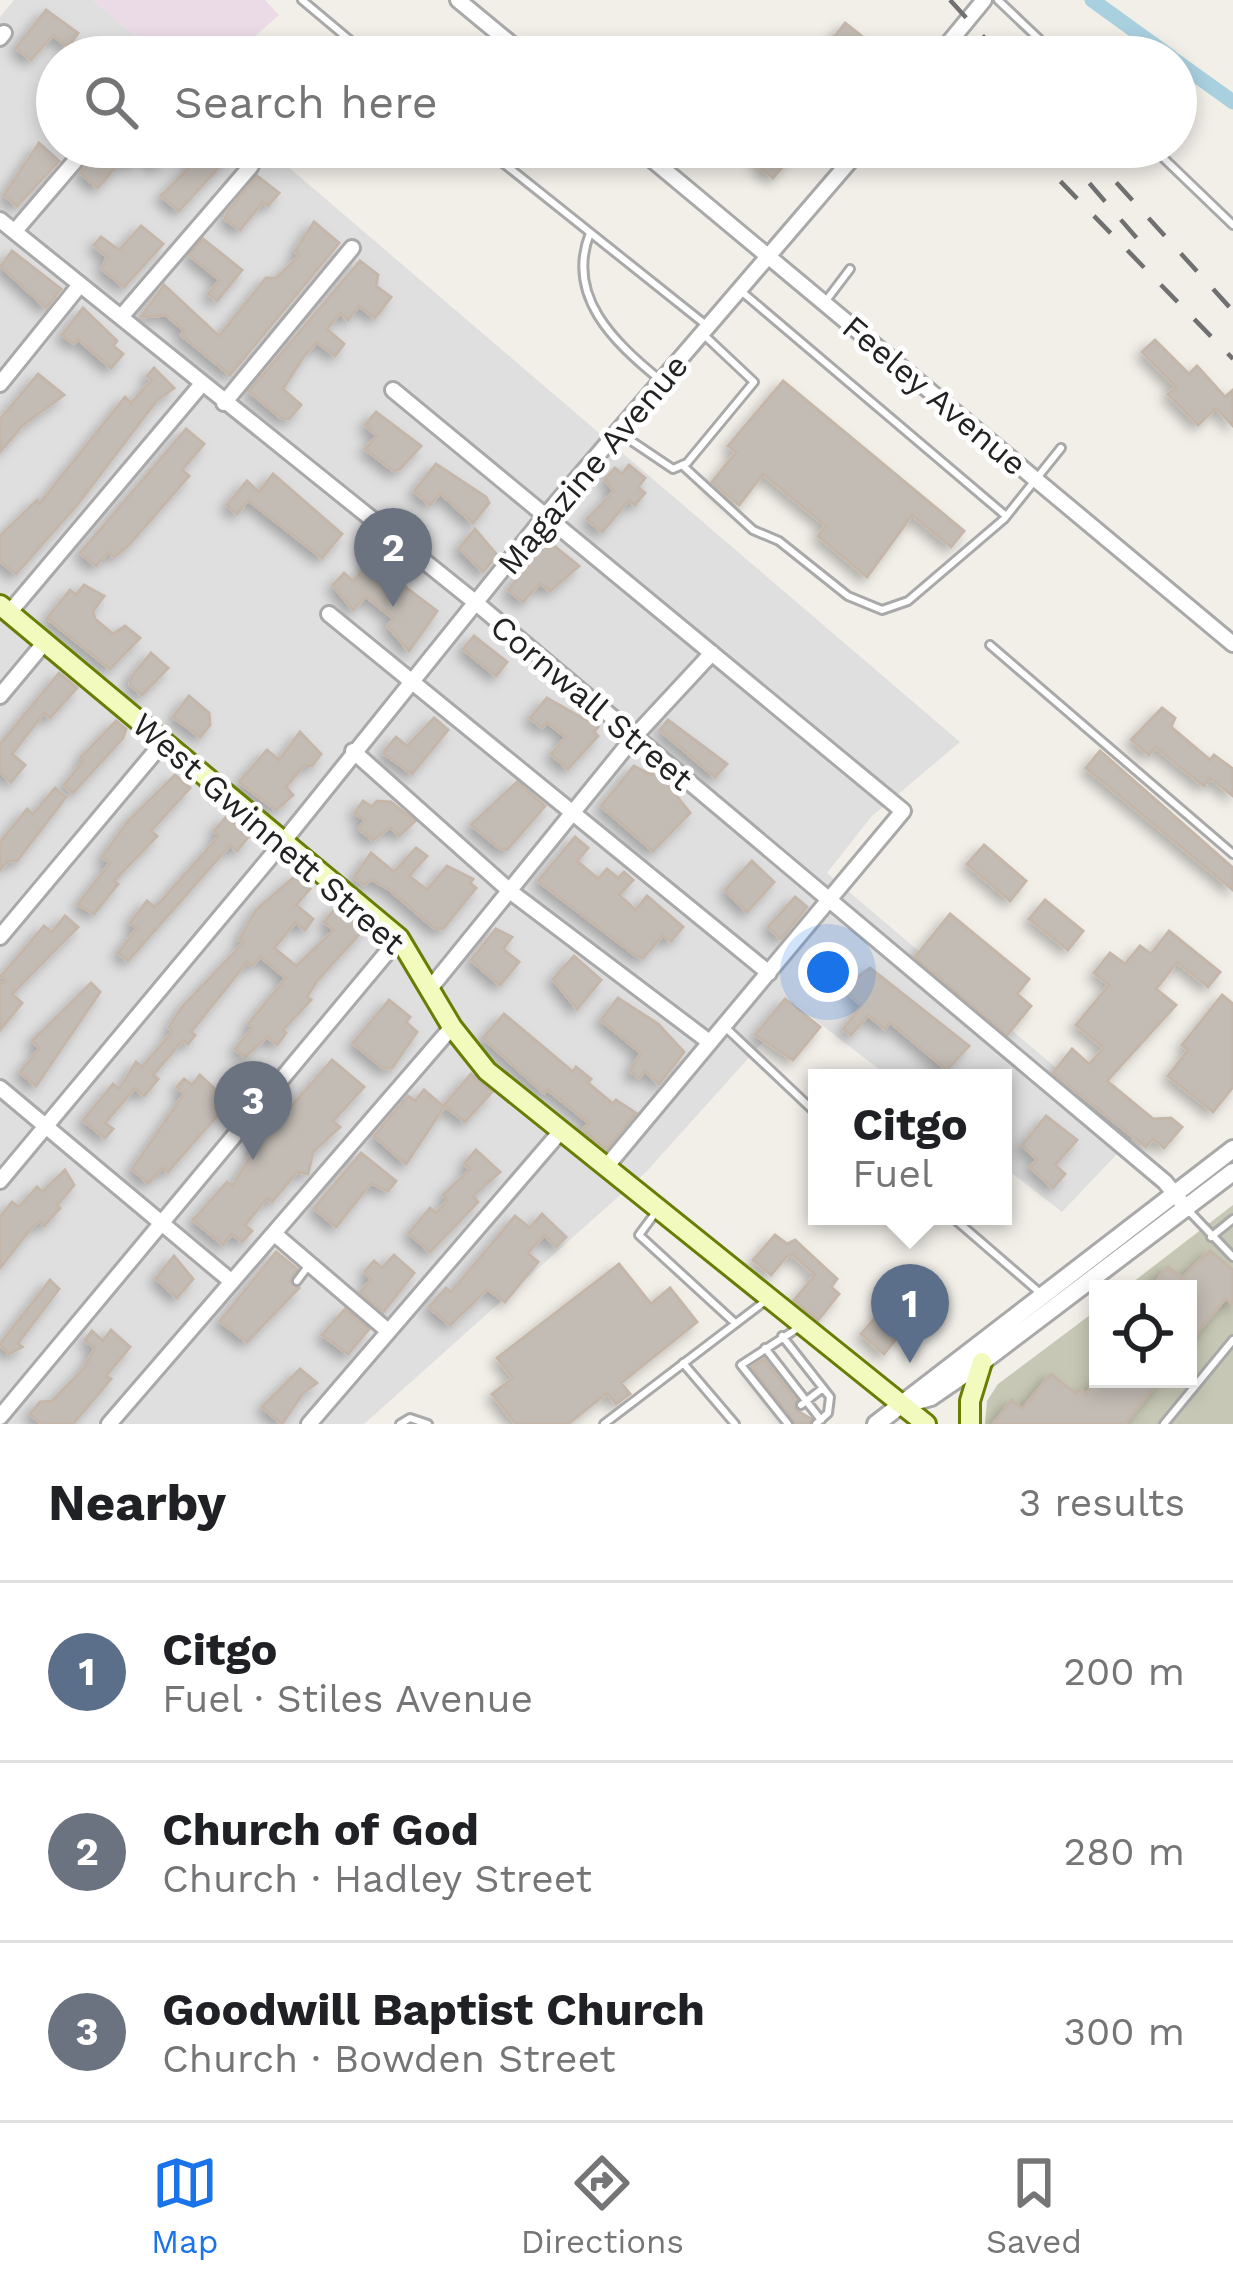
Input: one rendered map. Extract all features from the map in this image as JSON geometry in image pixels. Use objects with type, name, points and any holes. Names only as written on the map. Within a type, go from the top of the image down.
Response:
[{"type":"main road","name":"West Gwinnett Street","points":[[5,609],[399,938],[432,986],[452,1027],[487,1071],[926,1424]]},
{"type":"main road","points":[[970,1424],[970,1401],[982,1361]]},
{"type":"main road","name":"West Gwinnett Street","points":[[899,1406],[915,1424]]},
{"type":"street","points":[[954,36],[984,0]]},
{"type":"street","points":[[461,1],[502,36]]},
{"type":"street","points":[[15,231],[69,168]]},
{"type":"street","points":[[122,317],[249,168]]},
{"type":"street","name":"Feeley Avenue","points":[[663,168],[1233,644]]},
{"type":"street","name":"Magazine Avenue","points":[[0,1181],[284,842],[545,515],[844,168]]},
{"type":"street","name":"Cornwall Street","points":[[0,220],[475,602],[1181,1202]]},
{"type":"street","points":[[224,404],[352,248]]},
{"type":"street","points":[[0,384],[79,286]]},
{"type":"street","points":[[5,609],[201,386]]},
{"type":"street","points":[[393,391],[902,811],[606,1167]]},
{"type":"street","points":[[329,614],[769,973]]},
{"type":"street","points":[[0,696],[45,642]]},
{"type":"street","points":[[432,986],[634,737],[712,653]]},
{"type":"street","points":[[0,937],[165,740]]},
{"type":"street","points":[[353,751],[511,892],[708,1041]]},
{"type":"street","points":[[0,1418],[399,938]]},
{"type":"street","points":[[109,1424],[277,1236],[452,1027]]},
{"type":"street","points":[[0,1088],[232,1282]]},
{"type":"street","points":[[309,1424],[561,1131]]},
{"type":"street","points":[[899,1406],[931,1397],[982,1361],[1181,1202],[1233,1149]]},
{"type":"street","points":[[876,1424],[1042,1294],[1233,1172]]},
{"type":"street","points":[[277,1236],[388,1331]]},
{"type":"lane","points":[[302,0],[345,36]]},
{"type":"lane","points":[[998,0],[1036,36]]},
{"type":"lane","points":[[509,168],[706,331],[754,382],[682,465],[673,469],[618,432]]},
{"type":"lane","points":[[1174,168],[1233,225]]},
{"type":"lane","points":[[590,232],[581,271],[608,338],[662,381]]},
{"type":"lane","points":[[825,302],[850,268]]},
{"type":"lane","points":[[122,289],[136,300]]},
{"type":"lane","points":[[741,290],[1006,516]]},
{"type":"lane","points":[[682,465],[753,530],[778,541],[848,596],[882,610],[908,602],[1006,516],[1061,448]]},
{"type":"lane","points":[[990,645],[1233,854]]},
{"type":"lane","points":[[723,1024],[808,1105]]},
{"type":"lane","points":[[1181,1202],[1233,1257]]},
{"type":"lane","points":[[658,1209],[639,1235],[735,1323]]},
{"type":"lane","points":[[1211,1237],[1233,1219]]},
{"type":"lane","points":[[962,1225],[1042,1294]]},
{"type":"lane","points":[[297,1281],[310,1264]]},
{"type":"lane","points":[[604,1424],[768,1298]]},
{"type":"lane","points":[[786,1419],[741,1365],[801,1326]]},
{"type":"lane","points":[[766,1348],[818,1422],[832,1404],[782,1336]]},
{"type":"lane","points":[[1164,1424],[1233,1340]]},
{"type":"lane","points":[[683,1363],[735,1424]]},
{"type":"lane","points":[[792,1382],[808,1370]]},
{"type":"lane","points":[[804,1404],[823,1388]]},
{"type":"lane","points":[[400,1424],[410,1418],[428,1424]]},
{"type":"shaded area","points":[[14,0],[93,0],[135,36],[36,36],[36,168],[290,168],[960,742],[871,817],[827,873],[1135,1135],[1062,1212],[1012,1173],[1012,1069],[878,1069],[796,1005],[647,1171],[364,1424],[0,1424],[0,17]]},
{"type":"shaded area","points":[[93,0],[265,0],[279,15],[256,36],[135,36]]},
{"type":"shaded area","points":[[1233,1205],[1233,1424],[985,1424],[987,1401],[998,1384],[1089,1316],[1089,1388],[1197,1388],[1197,1280],[1136,1280]]},
{"type":"building","points":[[46,10],[78,33],[36,36],[36,54],[31,60],[16,48]]},
{"type":"building","points":[[845,23],[861,36],[835,36]]},
{"type":"building","points":[[36,147],[36,168],[52,168],[17,206],[4,195]]},
{"type":"building","points":[[85,168],[115,168],[98,188],[80,173]]},
{"type":"building","points":[[189,168],[218,168],[179,211],[161,196]]},
{"type":"building","points":[[761,168],[781,168],[773,178]]},
{"type":"building","points":[[257,176],[279,193],[268,206],[263,202],[240,230],[225,219]]},
{"type":"building","points":[[314,222],[339,243],[230,375],[181,335],[184,330],[166,315],[141,317],[164,285],[219,336],[266,278],[276,278],[299,256],[295,251]]},
{"type":"building","points":[[141,226],[163,244],[124,287],[102,269],[107,257],[94,245],[101,237],[119,250]]},
{"type":"building","points":[[203,239],[242,270],[217,301],[208,294],[220,280],[189,255]]},
{"type":"building","points":[[12,251],[61,289],[46,308],[1,266]]},
{"type":"building","points":[[360,261],[378,275],[376,286],[391,297],[375,318],[359,306],[348,320],[340,313],[327,329],[344,344],[335,356],[317,342],[304,356],[283,389],[301,405],[289,419],[281,418],[249,391]]},
{"type":"building","points":[[83,308],[117,341],[113,346],[123,354],[111,368],[78,339],[74,344],[62,335]]},
{"type":"building","points":[[1155,340],[1189,374],[1197,366],[1225,397],[1233,390],[1233,426],[1216,408],[1198,425],[1168,394],[1176,387],[1142,352]]},
{"type":"building","points":[[154,368],[174,388],[157,400],[77,505],[16,574],[0,561],[0,536],[37,500],[40,503],[125,397],[131,403],[152,380],[147,376]]},
{"type":"building","points":[[38,374],[64,395],[23,425],[0,452],[0,419]]},
{"type":"building","points":[[783,381],[964,531],[951,547],[912,515],[867,577],[818,536],[826,526],[763,474],[739,505],[712,482],[736,452],[728,446]]},
{"type":"building","points":[[376,412],[421,446],[400,469],[394,471],[365,449],[377,436],[365,425]]},
{"type":"building","points":[[186,429],[204,444],[182,470],[189,476],[129,545],[114,557],[108,552],[96,566],[80,553]]},
{"type":"building","points":[[436,464],[486,497],[489,503],[473,523],[440,493],[430,505],[414,491]]},
{"type":"building","points":[[629,465],[645,478],[638,487],[645,493],[635,505],[629,500],[602,532],[587,519],[614,491],[605,479],[615,468],[622,474]]},
{"type":"building","points":[[273,474],[342,534],[322,558],[248,500],[237,514],[227,505],[247,481],[259,492]]},
{"type":"building","points":[[475,529],[497,555],[483,572],[459,548]]},
{"type":"building","points":[[548,541],[579,566],[550,591],[540,583],[523,602],[508,590]]},
{"type":"building","points":[[371,561],[437,611],[409,651],[388,626],[394,619],[366,596],[353,610],[333,585],[344,573],[353,581]]},
{"type":"building","points":[[84,585],[104,596],[93,611],[95,619],[113,634],[125,626],[140,638],[110,669],[47,618],[70,590],[76,595]]},
{"type":"building","points":[[474,636],[507,662],[496,676],[463,649]]},
{"type":"building","points":[[151,653],[168,668],[142,695],[130,685],[131,677]]},
{"type":"building","points":[[59,673],[77,688],[50,718],[44,713],[12,754],[25,765],[11,782],[0,772],[0,744]]},
{"type":"building","points":[[189,696],[209,713],[210,725],[200,737],[173,717]]},
{"type":"building","points":[[547,698],[598,727],[594,732],[598,736],[568,769],[551,754],[566,737],[547,722],[542,728],[530,718]]},
{"type":"building","points":[[1162,708],[1175,718],[1171,727],[1210,760],[1214,755],[1233,769],[1233,796],[1210,778],[1204,786],[1155,747],[1149,755],[1131,740]]},
{"type":"building","points":[[434,718],[448,730],[412,774],[383,753],[396,737],[407,746]]},
{"type":"building","points":[[668,720],[727,764],[715,777],[660,730]]},
{"type":"building","points":[[116,721],[126,729],[123,738],[73,793],[64,785],[84,760],[81,757]]},
{"type":"building","points":[[300,732],[321,754],[312,766],[304,765],[286,787],[293,795],[276,810],[239,782],[267,750],[279,760]]},
{"type":"building","points":[[1100,751],[1233,868],[1233,890],[1086,768]]},
{"type":"building","points":[[634,766],[651,775],[656,769],[675,785],[671,789],[690,813],[653,851],[601,806]]},
{"type":"building","points":[[175,775],[190,788],[151,831],[157,836],[114,881],[118,884],[94,914],[78,904],[110,863],[102,857],[129,820]]},
{"type":"building","points":[[517,782],[545,806],[507,850],[471,825]]},
{"type":"building","points":[[55,788],[66,797],[17,861],[8,861],[0,870],[0,842],[27,809],[33,814]]},
{"type":"building","points":[[363,801],[372,807],[377,801],[391,802],[415,821],[399,836],[390,827],[373,840],[359,829],[365,820],[355,813]]},
{"type":"building","points":[[226,817],[249,836],[237,851],[230,845],[128,961],[118,953],[137,928],[130,923],[147,901],[154,907],[160,902],[219,836],[214,831]]},
{"type":"building","points":[[575,837],[588,848],[577,861],[598,879],[607,869],[618,878],[624,872],[633,880],[619,895],[636,910],[647,896],[683,927],[671,941],[663,935],[643,958],[635,955],[538,881]]},
{"type":"building","points":[[984,845],[1026,881],[1010,901],[967,864]]},
{"type":"building","points":[[416,848],[427,856],[409,876],[427,890],[447,866],[473,879],[470,883],[476,888],[443,929],[434,928],[390,890],[371,879],[364,885],[354,877],[371,853],[394,872]]},
{"type":"building","points":[[752,861],[774,882],[747,912],[725,890]]},
{"type":"building","points":[[295,876],[310,889],[296,905],[313,919],[305,930],[296,922],[274,948],[296,966],[334,930],[324,922],[338,905],[364,929],[317,981],[307,997],[311,1000],[283,1030],[286,1033],[277,1045],[267,1037],[245,1057],[235,1049],[252,1028],[248,1024],[286,978],[261,957],[251,966],[247,962],[191,1032],[195,1035],[188,1044],[183,1040],[153,1075],[158,1079],[144,1096],[135,1088],[105,1123],[113,1129],[105,1138],[83,1120],[113,1084],[119,1089],[136,1062],[142,1067],[172,1032],[169,1027],[182,1007],[243,943],[239,940],[256,910]]},
{"type":"building","points":[[795,897],[807,907],[781,939],[768,927]]},
{"type":"building","points":[[1045,900],[1083,931],[1068,950],[1029,919]]},
{"type":"building","points":[[950,914],[1029,979],[1017,994],[1031,1006],[1007,1035],[915,957]]},
{"type":"building","points":[[65,916],[78,927],[12,994],[22,1003],[0,1030],[0,984],[6,981],[1,976],[44,926],[52,932]]},
{"type":"building","points":[[496,929],[512,937],[503,949],[519,962],[500,985],[471,960]]},
{"type":"building","points":[[1169,931],[1220,972],[1208,987],[1177,962],[1156,989],[1176,1005],[1107,1081],[1153,1119],[1171,1118],[1182,1127],[1164,1148],[1153,1139],[1146,1147],[1053,1073],[1072,1049],[1089,1064],[1104,1048],[1076,1025],[1109,985],[1094,973],[1110,953],[1125,964],[1140,946],[1151,954]]},
{"type":"building","points":[[574,956],[601,980],[577,1009],[553,979]]},
{"type":"building","points":[[870,968],[969,1046],[946,1069],[890,1022],[885,1029],[868,1015],[851,1035],[843,1029],[862,1006],[848,993],[854,987],[849,983]]},
{"type":"building","points":[[91,983],[100,992],[36,1086],[20,1072],[40,1048],[32,1041]]},
{"type":"building","points":[[1222,995],[1233,1004],[1233,1087],[1213,1112],[1168,1076],[1188,1050],[1182,1045]]},
{"type":"building","points":[[618,998],[658,1024],[684,1052],[659,1084],[645,1071],[639,1078],[630,1071],[641,1053],[601,1020]]},
{"type":"building","points":[[785,999],[820,1027],[793,1060],[755,1035]]},
{"type":"building","points":[[389,1000],[410,1017],[406,1022],[417,1032],[392,1068],[383,1068],[353,1043]]},
{"type":"building","points":[[504,1014],[573,1072],[576,1067],[591,1079],[588,1083],[613,1104],[616,1100],[636,1113],[606,1149],[583,1130],[589,1123],[547,1089],[544,1093],[483,1038]]},
{"type":"building","points":[[332,1060],[364,1087],[333,1121],[340,1127],[313,1152],[308,1174],[297,1172],[272,1202],[267,1198],[245,1225],[252,1231],[242,1242],[232,1234],[223,1245],[193,1220],[227,1182],[232,1186],[258,1144]]},
{"type":"building","points":[[471,1074],[492,1092],[465,1122],[444,1105]]},
{"type":"building","points":[[200,1075],[229,1102],[168,1172],[163,1168],[148,1183],[132,1169],[184,1094],[177,1087],[184,1079],[192,1085]]},
{"type":"building","points":[[424,1090],[444,1107],[406,1164],[374,1136],[408,1096],[415,1101]]},
{"type":"building","points":[[1046,1116],[1077,1140],[1055,1165],[1065,1174],[1053,1188],[1030,1167],[1037,1160],[1022,1145]]},
{"type":"building","points":[[476,1150],[500,1172],[473,1196],[478,1202],[430,1252],[409,1233],[430,1208],[436,1213],[448,1200],[443,1195],[470,1169],[464,1164]]},
{"type":"building","points":[[361,1153],[396,1181],[388,1191],[371,1183],[336,1227],[314,1208]]},
{"type":"building","points":[[65,1170],[74,1185],[57,1205],[60,1208],[44,1226],[39,1221],[29,1231],[0,1268],[0,1217],[12,1202],[19,1207],[37,1187],[42,1192]]},
{"type":"building","points":[[542,1214],[566,1237],[556,1247],[544,1235],[528,1253],[538,1262],[505,1302],[488,1289],[450,1325],[429,1307],[446,1288],[451,1292],[515,1216],[530,1228]]},
{"type":"building","points":[[775,1235],[787,1244],[795,1240],[837,1279],[831,1287],[839,1294],[818,1320],[794,1300],[815,1275],[794,1256],[788,1255],[771,1275],[753,1260]]},
{"type":"building","points":[[1210,1251],[1233,1270],[1233,1304],[1226,1298],[1197,1333],[1197,1280],[1157,1280],[1168,1267],[1182,1278]]},
{"type":"building","points":[[276,1252],[297,1269],[290,1281],[299,1288],[247,1342],[220,1321]]},
{"type":"building","points":[[394,1255],[414,1273],[383,1312],[360,1292],[371,1280],[365,1271],[374,1261],[382,1268]]},
{"type":"building","points":[[174,1256],[193,1279],[177,1298],[156,1278]]},
{"type":"building","points":[[619,1264],[651,1304],[670,1288],[697,1322],[621,1383],[630,1394],[616,1404],[607,1393],[568,1424],[516,1424],[492,1394],[513,1378],[497,1358]]},
{"type":"building","points":[[50,1280],[59,1289],[18,1343],[22,1347],[9,1354],[0,1344]]},
{"type":"building","points":[[345,1309],[369,1329],[348,1354],[322,1335]]},
{"type":"building","points":[[881,1311],[903,1330],[884,1354],[861,1334]]},
{"type":"building","points":[[111,1330],[130,1347],[106,1376],[111,1379],[73,1424],[42,1424],[30,1414],[40,1402],[52,1401],[84,1368],[95,1348],[85,1340],[92,1331],[103,1341]]},
{"type":"building","points":[[764,1359],[796,1400],[796,1410],[811,1419],[809,1424],[796,1424],[752,1367]]},
{"type":"building","points":[[300,1369],[317,1383],[303,1393],[282,1424],[262,1407]]},
{"type":"building","points":[[1051,1374],[1076,1394],[1080,1389],[1086,1394],[1091,1388],[1153,1388],[1125,1424],[993,1424],[1012,1400],[1022,1409]]},
{"type":"waterway","points":[[1092,0],[1142,36]]},
{"type":"waterway","points":[[1197,76],[1233,102]]},
{"type":"railway","points":[[950,0],[983,36]]},
{"type":"railway","points":[[1047,168],[1233,359]]},
{"type":"railway","points":[[1076,168],[1141,243]]},
{"type":"railway","points":[[1103,168],[1233,311]]},
{"type":"place","name":"Church of God","points":[[393,607]]},
{"type":"place","name":"Goodwill Baptist Church","points":[[253,1160]]},
{"type":"place","name":"Citgo","points":[[910,1363]]}]
